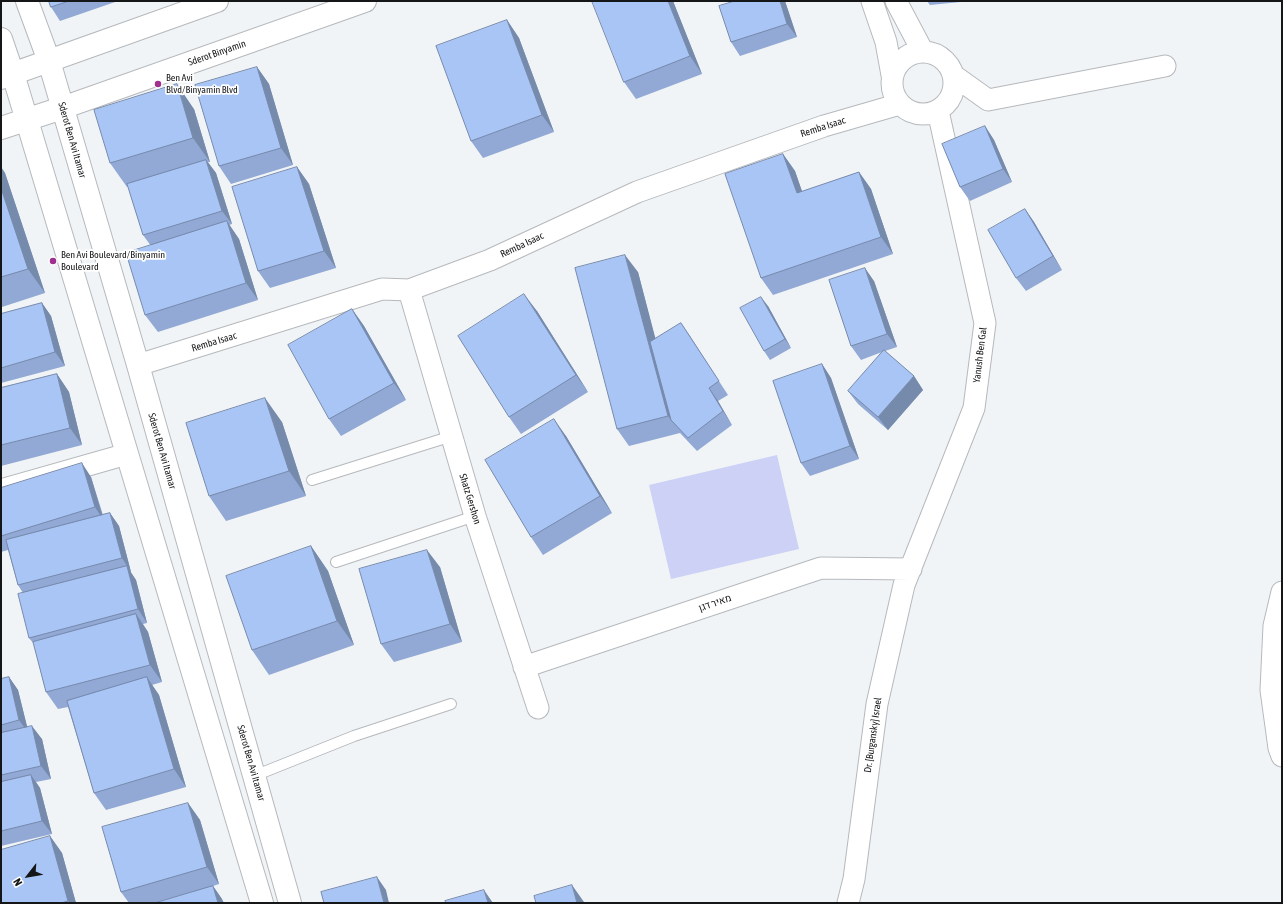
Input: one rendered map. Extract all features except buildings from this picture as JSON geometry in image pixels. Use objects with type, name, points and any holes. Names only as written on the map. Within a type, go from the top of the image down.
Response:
[{"type":"main road","name":"Sderot Ben Avi Itamar","points":[[27,1],[49,61],[138,366],[290,903]]},
{"type":"main road","points":[[7,76],[217,1]]},
{"type":"main road","name":"Sderot Binyamin","points":[[1,128],[62,108],[365,1]]},
{"type":"main road","points":[[1,39],[7,76],[26,119],[262,903]]},
{"type":"street","points":[[872,1],[886,42],[894,96],[900,104],[908,110],[918,114],[928,114],[938,111],[952,96],[954,86],[953,76],[949,66],[942,58],[933,53],[913,53],[904,58],[892,75]]},
{"type":"street","points":[[896,1],[923,52]]},
{"type":"street","points":[[953,76],[988,100],[1165,66]]},
{"type":"street","name":"Remba Isaac","points":[[138,366],[382,289],[409,290],[490,260],[637,192],[824,126],[900,104]]},
{"type":"street","name":"Yanush Ben Gal","points":[[911,569],[974,408],[985,323],[938,111]]},
{"type":"street","name":"Shatz Gershon","points":[[409,290],[475,516],[538,708]]},
{"type":"street","points":[[1,490],[127,454]]},
{"type":"street","name":"מאיר דגן","points":[[524,667],[821,568],[911,569]]},
{"type":"street","name":"Dr. [Burgansky] Israel","points":[[848,903],[854,879],[877,704],[904,585],[911,569]]},
{"type":"street","points":[[1282,592],[1274,626],[1271,690],[1279,748],[1282,756]]},
{"type":"lane","points":[[312,480],[452,436]]},
{"type":"lane","points":[[336,562],[475,516]]},
{"type":"lane","points":[[254,776],[354,736],[451,704]]},
{"type":"shaded area","points":[[777,455],[799,549],[671,579],[649,485]]},
{"type":"place","name":"Ben Avi Blvd/Binyamin Blvd","points":[[158,84]]},
{"type":"place","name":"Ben Avi Boulevard/Binyamin Boulevard","points":[[53,261]]}]
